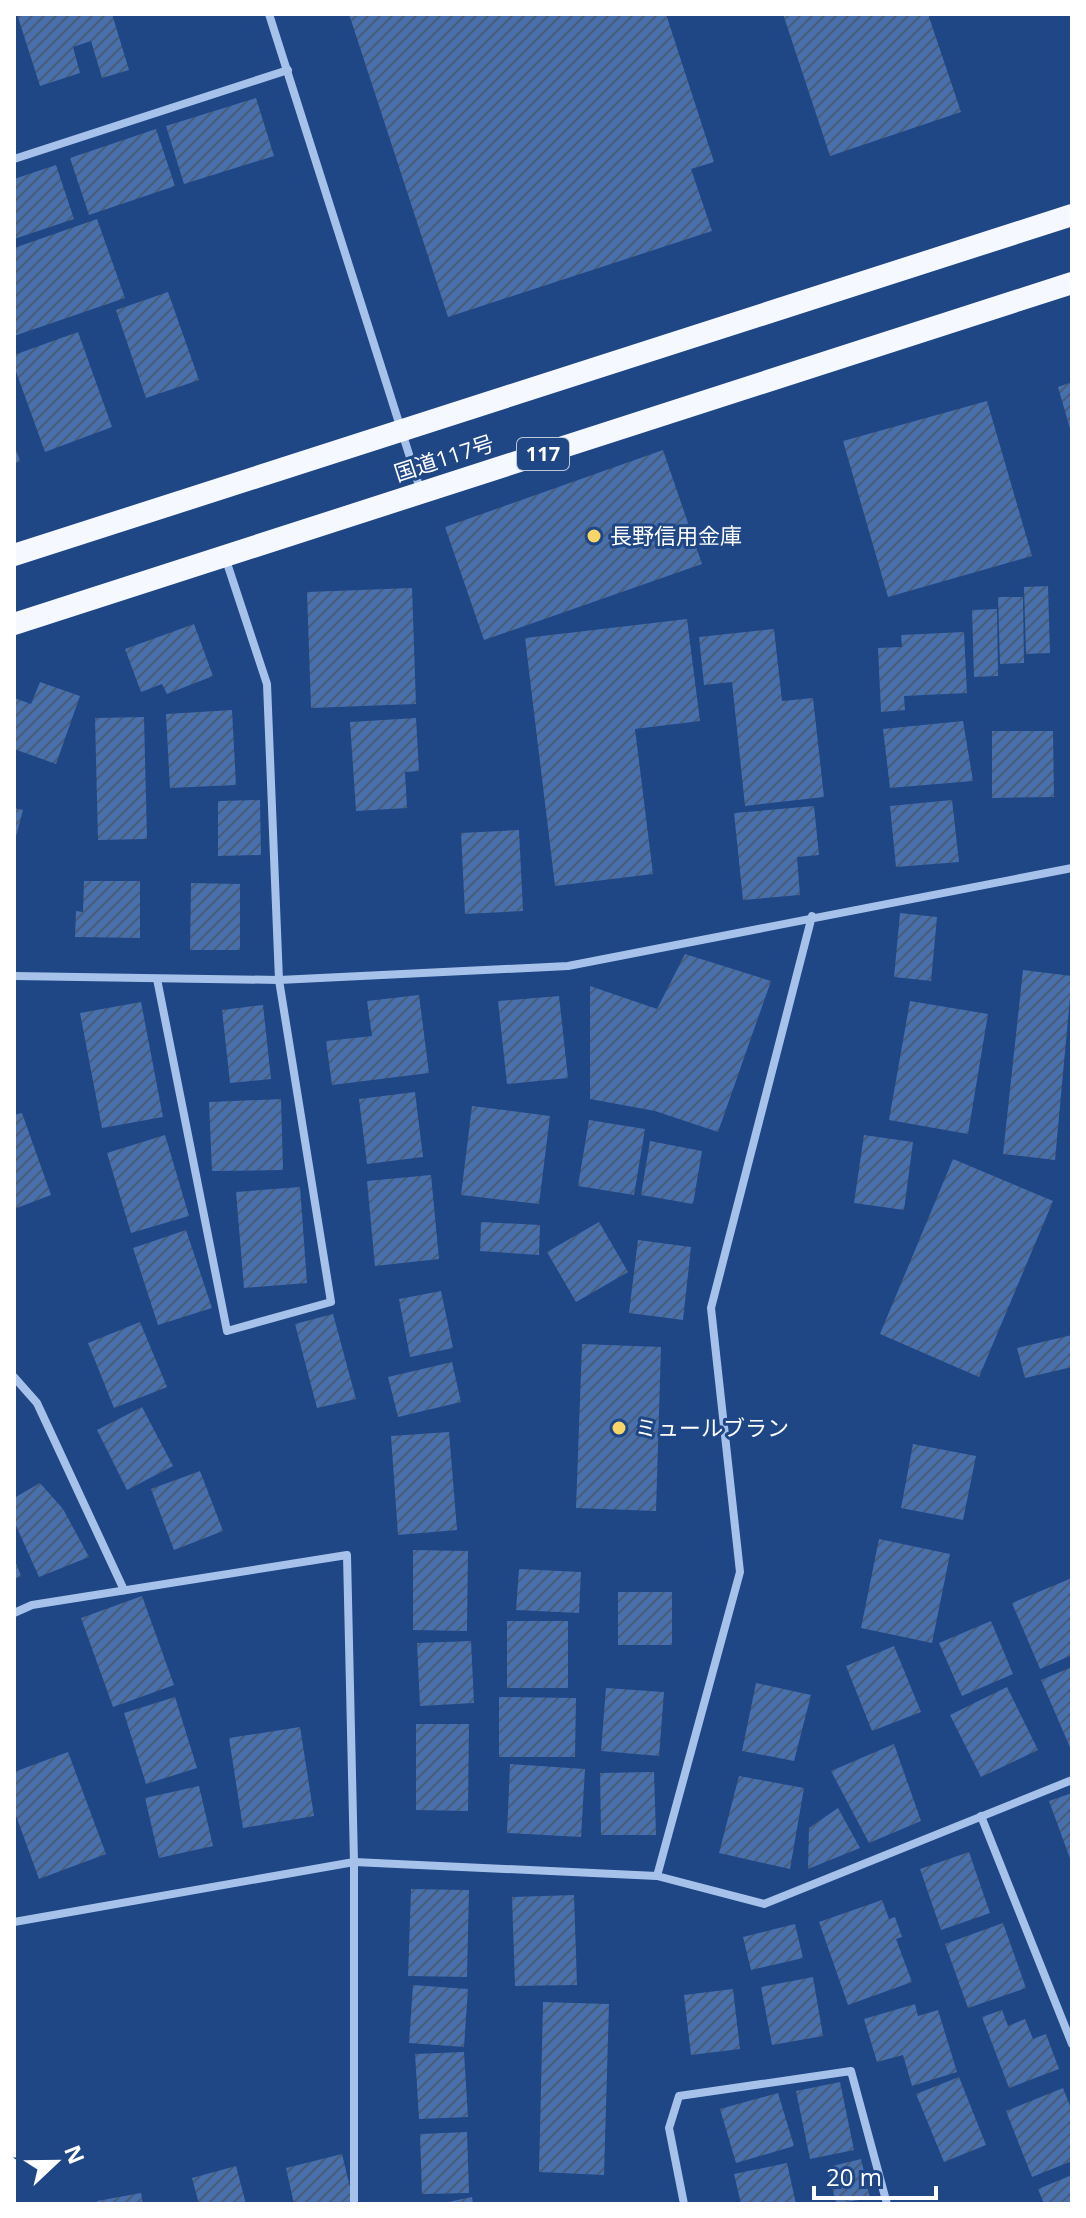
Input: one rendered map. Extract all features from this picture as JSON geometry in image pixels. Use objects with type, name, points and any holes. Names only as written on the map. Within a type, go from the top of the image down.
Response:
[{"type":"highway","name":"国道117号","points":[[14,555],[1072,215]]},
{"type":"highway","name":"国道117号","points":[[14,624],[1072,283]]},
{"type":"street","points":[[269,14],[422,493]]},
{"type":"street","points":[[14,159],[288,70]]},
{"type":"street","points":[[157,979],[227,1331],[331,1302],[279,980],[267,684],[225,556]]},
{"type":"street","points":[[14,976],[279,980],[568,966],[812,916],[1072,868]]},
{"type":"street","points":[[657,1876],[740,1572],[711,1308],[812,916]]},
{"type":"street","points":[[14,1377],[37,1403],[124,1590]]},
{"type":"street","points":[[14,1613],[32,1605],[347,1555],[354,1862],[354,2204]]},
{"type":"street","points":[[14,1922],[354,1862],[657,1876],[764,1904],[1072,1780]]},
{"type":"street","points":[[981,1816],[1072,2044]]},
{"type":"street","points":[[684,2204],[669,2128],[679,2096],[851,2071],[887,2204]]},
{"type":"building","points":[[17,14],[112,14],[129,70],[102,78],[91,41],[73,47],[80,73],[40,86]]},
{"type":"building","points":[[349,14],[666,14],[714,162],[691,169],[712,231],[448,317]]},
{"type":"building","points":[[783,14],[928,14],[961,112],[830,156]]},
{"type":"building","points":[[256,98],[274,156],[184,184],[166,126]]},
{"type":"building","points":[[156,129],[175,186],[89,215],[70,158]]},
{"type":"building","points":[[56,165],[74,219],[14,239],[14,179]]},
{"type":"building","points":[[97,219],[125,298],[14,336],[14,248]]},
{"type":"building","points":[[168,292],[199,380],[146,398],[116,310]]},
{"type":"building","points":[[78,332],[112,427],[45,452],[14,366],[14,355]]},
{"type":"building","points":[[1072,382],[1072,432],[1071,432],[1058,387]]},
{"type":"building","points":[[987,401],[1032,556],[888,597],[843,441]]},
{"type":"building","points":[[14,444],[20,461],[14,464]]},
{"type":"building","points":[[663,450],[702,564],[484,640],[445,527]]},
{"type":"building","points":[[1048,586],[1050,653],[1026,654],[1024,587]]},
{"type":"building","points":[[412,588],[416,704],[311,708],[307,592]]},
{"type":"building","points":[[998,597],[1023,597],[1024,663],[1000,664]]},
{"type":"building","points":[[997,609],[998,676],[974,677],[972,610]]},
{"type":"building","points":[[687,619],[700,721],[635,729],[653,874],[555,886],[525,638]]},
{"type":"building","points":[[194,624],[213,676],[167,694],[162,684],[141,692],[125,649]]},
{"type":"building","points":[[774,629],[782,701],[813,698],[824,797],[745,806],[732,682],[704,685],[699,637]]},
{"type":"building","points":[[964,632],[967,693],[904,696],[905,710],[881,712],[878,648],[902,647],[901,635]]},
{"type":"building","points":[[40,682],[80,696],[56,764],[14,749],[14,698],[31,704]]},
{"type":"building","points":[[232,710],[236,785],[170,788],[166,714]]},
{"type":"building","points":[[144,717],[147,839],[98,840],[95,718]]},
{"type":"building","points":[[416,718],[419,771],[405,772],[407,808],[356,811],[350,722]]},
{"type":"building","points":[[963,721],[973,781],[890,788],[883,729]]},
{"type":"building","points":[[992,731],[1053,731],[1054,797],[992,798]]},
{"type":"building","points":[[260,800],[261,855],[218,856],[218,801]]},
{"type":"building","points":[[952,800],[959,862],[896,867],[890,806]]},
{"type":"building","points":[[814,806],[819,855],[797,857],[800,895],[743,900],[734,813]]},
{"type":"building","points":[[14,808],[23,810],[15,840],[14,840]]},
{"type":"building","points":[[519,830],[523,911],[465,914],[461,833]]},
{"type":"building","points":[[84,881],[140,881],[140,938],[75,937],[76,911],[83,912]]},
{"type":"building","points":[[191,883],[240,884],[240,950],[190,950]]},
{"type":"building","points":[[900,913],[937,917],[931,981],[894,977]]},
{"type":"building","points":[[685,954],[771,981],[718,1132],[655,1111],[590,1099],[590,986],[657,1009]]},
{"type":"building","points":[[1023,970],[1072,976],[1055,1160],[1003,1154]]},
{"type":"building","points":[[419,995],[429,1073],[332,1085],[326,1041],[372,1036],[367,1001]]},
{"type":"building","points":[[559,996],[568,1078],[507,1084],[498,1001]]},
{"type":"building","points":[[910,1001],[988,1014],[968,1134],[889,1120]]},
{"type":"building","points":[[141,1002],[163,1117],[102,1128],[80,1013]]},
{"type":"building","points":[[263,1005],[271,1079],[230,1083],[222,1010]]},
{"type":"building","points":[[415,1092],[423,1157],[367,1164],[359,1099]]},
{"type":"building","points":[[281,1099],[283,1170],[212,1171],[209,1102]]},
{"type":"building","points":[[472,1106],[550,1116],[539,1204],[461,1195]]},
{"type":"building","points":[[22,1113],[51,1195],[14,1209],[14,1115]]},
{"type":"building","points":[[589,1120],[645,1129],[634,1195],[578,1186]]},
{"type":"building","points":[[165,1135],[189,1216],[131,1233],[107,1153]]},
{"type":"building","points":[[864,1135],[913,1142],[904,1210],[854,1203]]},
{"type":"building","points":[[650,1141],[702,1151],[693,1204],[641,1195]]},
{"type":"building","points":[[953,1159],[1053,1201],[979,1377],[880,1334]]},
{"type":"building","points":[[431,1175],[439,1259],[375,1266],[367,1181]]},
{"type":"building","points":[[300,1187],[307,1283],[244,1288],[236,1192]]},
{"type":"building","points":[[481,1222],[540,1225],[539,1255],[480,1251]]},
{"type":"building","points":[[599,1222],[628,1272],[576,1302],[547,1252]]},
{"type":"building","points":[[186,1230],[212,1308],[158,1325],[133,1248]]},
{"type":"building","points":[[638,1240],[691,1247],[683,1320],[629,1313]]},
{"type":"building","points":[[441,1291],[453,1348],[410,1357],[399,1299]]},
{"type":"building","points":[[333,1314],[356,1399],[317,1408],[295,1324]]},
{"type":"building","points":[[140,1322],[167,1387],[114,1408],[88,1343]]},
{"type":"building","points":[[1072,1335],[1072,1367],[1025,1378],[1017,1348]]},
{"type":"building","name":"ミュールブラン","points":[[582,1344],[661,1347],[656,1511],[576,1508]]},
{"type":"building","points":[[452,1362],[461,1402],[398,1417],[388,1377]]},
{"type":"building","points":[[142,1407],[173,1466],[127,1490],[97,1430]]},
{"type":"building","points":[[449,1432],[457,1530],[398,1535],[391,1436]]},
{"type":"building","points":[[913,1444],[976,1456],[963,1520],[901,1508]]},
{"type":"building","points":[[200,1471],[223,1531],[174,1550],[151,1489]]},
{"type":"building","points":[[40,1483],[63,1509],[89,1557],[39,1577],[14,1521],[14,1498]]},
{"type":"building","points":[[879,1539],[950,1554],[932,1643],[861,1628]]},
{"type":"building","points":[[413,1550],[468,1551],[467,1631],[413,1630]]},
{"type":"building","points":[[14,1558],[21,1576],[14,1579]]},
{"type":"building","points":[[519,1569],[581,1572],[579,1613],[516,1610]]},
{"type":"building","points":[[1072,1578],[1072,1655],[1040,1669],[1012,1603]]},
{"type":"building","points":[[618,1592],[672,1592],[672,1645],[618,1645]]},
{"type":"building","points":[[142,1596],[174,1685],[113,1707],[81,1618]]},
{"type":"building","points":[[507,1621],[568,1621],[568,1688],[507,1688]]},
{"type":"building","points":[[991,1621],[1013,1674],[962,1696],[939,1643]]},
{"type":"building","points":[[471,1641],[474,1703],[420,1706],[417,1643]]},
{"type":"building","points":[[894,1646],[921,1712],[872,1731],[846,1666]]},
{"type":"building","points":[[1072,1667],[1072,1752],[1041,1680]]},
{"type":"building","points":[[756,1683],[811,1695],[794,1761],[742,1751]]},
{"type":"building","points":[[1007,1687],[1038,1750],[981,1777],[950,1715]]},
{"type":"building","points":[[606,1688],[664,1692],[659,1756],[601,1751]]},
{"type":"building","points":[[175,1697],[197,1768],[146,1784],[124,1713]]},
{"type":"building","points":[[499,1697],[576,1698],[575,1757],[499,1757]]},
{"type":"building","points":[[416,1724],[469,1724],[468,1811],[416,1810]]},
{"type":"building","points":[[300,1727],[314,1816],[243,1828],[229,1738]]},
{"type":"building","points":[[894,1744],[921,1821],[869,1843],[831,1771]]},
{"type":"building","points":[[68,1752],[106,1854],[39,1879],[14,1810],[14,1772]]},
{"type":"building","points":[[510,1764],[585,1769],[581,1837],[507,1833]]},
{"type":"building","points":[[654,1772],[656,1835],[601,1835],[600,1773]]},
{"type":"building","points":[[739,1776],[804,1788],[790,1869],[719,1853]]},
{"type":"building","points":[[199,1786],[213,1846],[159,1858],[145,1798]]},
{"type":"building","points":[[1072,1793],[1072,1864],[1049,1801]]},
{"type":"building","points":[[838,1808],[860,1848],[808,1869],[809,1828]]},
{"type":"building","points":[[969,1852],[990,1913],[941,1930],[920,1869]]},
{"type":"building","points":[[411,1889],[469,1890],[467,1977],[408,1976]]},
{"type":"building","points":[[574,1895],[577,1985],[515,1986],[512,1897]]},
{"type":"building","points":[[882,1900],[889,1919],[895,1917],[902,1937],[896,1939],[912,1982],[848,2005],[819,1922]]},
{"type":"building","points":[[1003,1923],[1026,1988],[968,2008],[945,1944]]},
{"type":"building","points":[[795,1924],[803,1958],[751,1970],[743,1937]]},
{"type":"building","points":[[813,1977],[823,2036],[772,2045],[761,1987]]},
{"type":"building","points":[[413,1985],[468,1989],[464,2047],[409,2043]]},
{"type":"building","points":[[733,1989],[740,2049],[691,2055],[684,1995]]},
{"type":"building","points":[[543,2002],[609,2004],[604,2175],[539,2172]]},
{"type":"building","points":[[915,2004],[918,2016],[938,2010],[957,2072],[912,2086],[903,2055],[877,2062],[864,2019]]},
{"type":"building","points":[[1002,2010],[1008,2026],[1025,2019],[1033,2039],[1046,2034],[1059,2069],[1009,2088],[982,2017]]},
{"type":"building","points":[[464,2052],[468,2117],[419,2119],[415,2054]]},
{"type":"building","points":[[959,2077],[986,2145],[944,2162],[916,2094]]},
{"type":"building","points":[[840,2082],[854,2150],[810,2159],[796,2091]]},
{"type":"building","points":[[1063,2088],[1072,2111],[1072,2161],[1032,2177],[1006,2111]]},
{"type":"building","points":[[778,2093],[794,2146],[736,2163],[720,2109]]},
{"type":"building","points":[[467,2132],[469,2193],[422,2194],[420,2134]]},
{"type":"building","points":[[342,2154],[354,2204],[294,2204],[286,2168]]},
{"type":"building","points":[[861,2159],[870,2198],[836,2204],[828,2167]]},
{"type":"building","points":[[787,2163],[796,2204],[741,2204],[734,2174]]},
{"type":"building","points":[[236,2166],[246,2204],[199,2204],[192,2178]]},
{"type":"building","points":[[1072,2175],[1072,2204],[1044,2204],[1038,2189]]},
{"type":"building","points":[[141,2193],[143,2204],[97,2204],[97,2201]]},
{"type":"building","points":[[472,2197],[473,2204],[443,2204],[443,2203]]},
{"type":"place","name":"長野信用金庫","points":[[594,536]]},
{"type":"place","name":"ミュールブラン","points":[[619,1428]]}]
